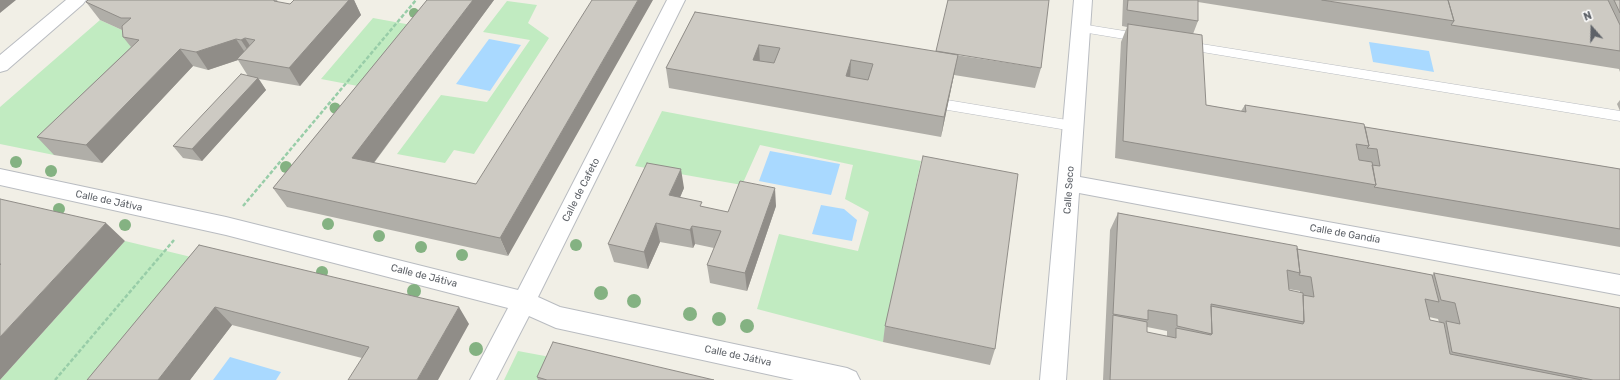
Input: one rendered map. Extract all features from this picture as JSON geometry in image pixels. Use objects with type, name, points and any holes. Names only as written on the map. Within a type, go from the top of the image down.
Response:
[{"type":"street","points":[[0,65],[77,0]]},
{"type":"street","name":"Calle de Cafeto","points":[[484,380],[676,0]]},
{"type":"street","name":"Calle Seco","points":[[1053,380],[1083,0]]},
{"type":"street","name":"Calle de Játiva","points":[[0,177],[226,226],[524,302],[556,317],[847,380]]},
{"type":"street","name":"Calle de Gandía","points":[[1069,183],[1620,285]]},
{"type":"lane","points":[[1081,28],[1152,40]]},
{"type":"lane","points":[[1168,42],[1620,116]]},
{"type":"lane","points":[[948,105],[1073,126]]},
{"type":"path","points":[[226,226],[416,0]]},
{"type":"path","points":[[55,380],[173,240],[180,241]]},
{"type":"green space","points":[[507,1],[537,5],[528,23],[549,38],[474,154],[454,150],[445,163],[397,154],[441,95],[487,102],[530,40],[483,32]]},
{"type":"green space","points":[[373,18],[428,28],[379,90],[321,79]]},
{"type":"green space","points":[[100,20],[135,36],[152,58],[54,155],[0,144],[0,107]]},
{"type":"green space","points":[[662,111],[921,161],[883,342],[757,309],[779,234],[858,251],[869,212],[845,199],[853,165],[760,145],[742,185],[635,166]]},
{"type":"green space","points":[[125,241],[216,263],[122,380],[0,380]]},
{"type":"green space","points":[[518,351],[561,359],[551,380],[504,380]]},
{"type":"water","points":[[489,39],[521,45],[490,91],[456,84]]},
{"type":"water","points":[[1369,42],[1429,51],[1434,72],[1373,62]]},
{"type":"water","points":[[770,151],[840,164],[831,195],[759,181]]},
{"type":"water","points":[[821,205],[844,209],[857,220],[852,241],[812,234]]},
{"type":"water","points":[[230,357],[281,372],[276,380],[213,380]]},
{"type":"building","points":[[88,0],[274,0],[290,4],[294,0],[349,0],[289,68],[237,59],[255,40],[245,38],[241,40],[236,39],[196,52],[180,49],[86,145],[37,137],[139,40],[123,37],[122,26],[131,18],[121,18],[86,2]]},
{"type":"building","points":[[427,0],[473,0],[352,158],[476,184],[592,0],[638,0],[500,238],[273,188]]},
{"type":"building","points":[[948,0],[1049,0],[1041,68],[936,51]]},
{"type":"building","points":[[1128,0],[1198,0],[1198,21],[1127,10]]},
{"type":"building","points":[[1322,0],[1448,0],[1454,21]]},
{"type":"building","points":[[1448,0],[1608,0],[1620,25],[1620,51],[1451,25],[1454,21]]},
{"type":"building","points":[[1614,0],[1620,0],[1620,13]]},
{"type":"building","points":[[695,12],[958,55],[944,117],[666,68]],"holes":[[[759,45],[780,48],[774,63],[753,60]],[[851,60],[873,64],[868,80],[846,76]]]},
{"type":"building","points":[[1128,24],[1202,35],[1206,105],[1246,112],[1245,105],[1364,124],[1369,146],[1356,144],[1359,160],[1372,162],[1376,185],[1123,141]]},
{"type":"building","points":[[241,74],[258,78],[192,149],[173,146]]},
{"type":"building","points":[[1365,127],[1620,169],[1620,229],[1374,187],[1376,185],[1372,165],[1380,166],[1377,149],[1367,148],[1369,146]]},
{"type":"building","points":[[923,156],[1018,174],[995,349],[885,326]]},
{"type":"building","points":[[647,163],[681,169],[669,195],[702,202],[700,206],[728,212],[740,181],[775,188],[745,273],[707,265],[721,231],[692,226],[690,230],[656,223],[644,252],[608,244]]},
{"type":"building","points":[[0,199],[106,223],[0,337],[1,264]]},
{"type":"building","points":[[1118,213],[1297,246],[1300,273],[1287,270],[1289,290],[1303,293],[1304,322],[1211,304],[1212,334],[1177,326],[1177,315],[1148,310],[1148,320],[1113,314]]},
{"type":"building","points":[[199,245],[459,307],[417,380],[348,380],[369,347],[215,307],[158,380],[87,380]]},
{"type":"building","points":[[1297,249],[1432,275],[1439,302],[1425,299],[1430,320],[1444,323],[1450,354],[1582,380],[1110,380],[1113,315],[1147,322],[1147,332],[1176,338],[1176,328],[1211,335],[1211,306],[1303,324],[1303,295],[1314,297],[1311,277],[1299,275]]},
{"type":"building","points":[[1434,273],[1620,308],[1620,380],[1593,380],[1452,352],[1446,321],[1460,324],[1455,303],[1441,300]]},
{"type":"building","points":[[553,342],[714,380],[547,380],[537,377]]}]
